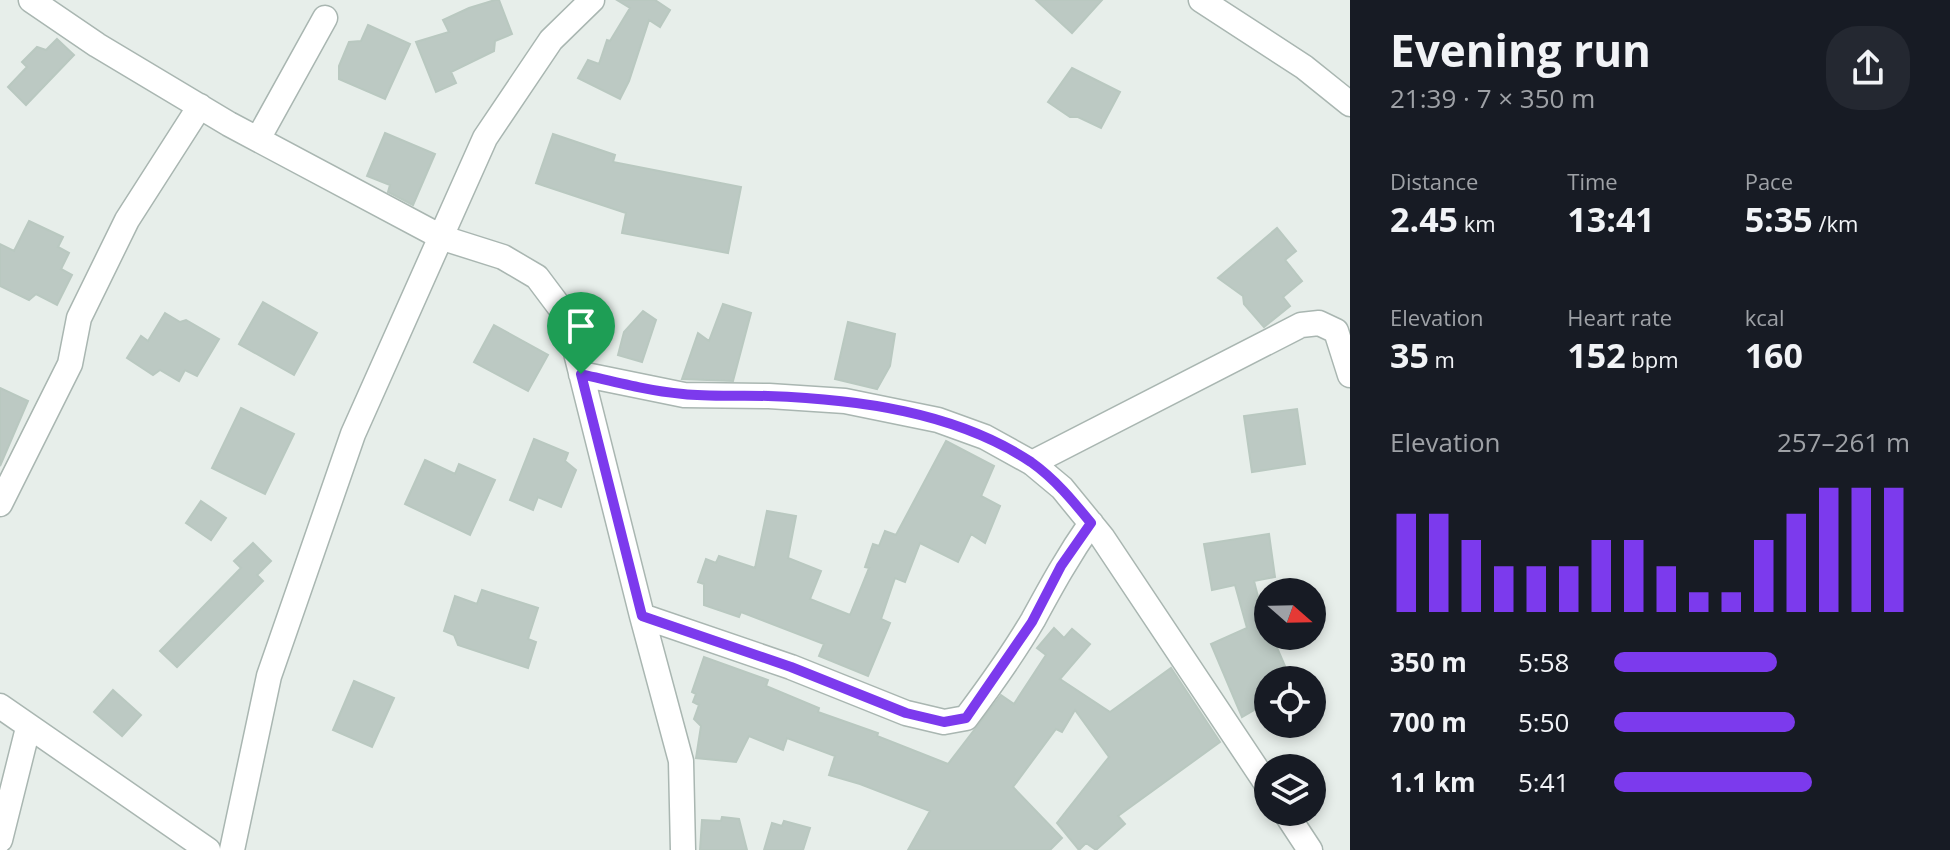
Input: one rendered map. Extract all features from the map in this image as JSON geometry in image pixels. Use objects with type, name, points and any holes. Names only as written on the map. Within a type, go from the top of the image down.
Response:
[{"type":"street","points":[[31,0],[97,45],[258,139],[443,238],[503,257],[537,277],[567,317],[681,761],[683,850]]},
{"type":"street","points":[[232,850],[275,661],[353,434],[485,138],[551,40],[592,0]]},
{"type":"street","points":[[1201,0],[1304,67],[1350,104]]},
{"type":"street","points":[[258,139],[325,18]]},
{"type":"street","points":[[0,504],[70,364],[79,318],[127,220],[200,106]]},
{"type":"street","points":[[1032,463],[1301,325],[1319,323],[1336,331],[1350,375]]},
{"type":"street","points":[[581,374],[684,395],[845,401],[938,420],[985,437],[1032,463],[1062,488],[1091,523],[1254,765]]},
{"type":"street","points":[[642,616],[791,667],[906,713],[944,722],[966,718],[1032,622],[1061,566],[1091,523]]},
{"type":"street","points":[[0,706],[208,850]]},
{"type":"street","points":[[0,840],[28,728]]},
{"type":"street","points":[[1294,826],[1310,850]]},
{"type":"building","points":[[499,0],[512,34],[495,41],[494,51],[451,72],[456,83],[436,92],[416,42],[449,32],[443,20]]},
{"type":"building","points":[[617,0],[655,0],[670,10],[660,27],[649,20],[620,99],[578,78],[588,60],[599,64],[607,40],[610,41],[630,8]]},
{"type":"building","points":[[1036,0],[1102,0],[1072,33]]},
{"type":"building","points":[[368,25],[410,44],[385,99],[339,79],[339,66],[349,42],[361,41]]},
{"type":"building","points":[[57,39],[74,55],[26,105],[8,87],[27,67],[22,62],[37,47],[46,50]]},
{"type":"building","points":[[1072,68],[1120,92],[1101,128],[1078,117],[1070,117],[1048,102]]},
{"type":"building","points":[[385,133],[435,154],[413,205],[388,192],[390,185],[367,176]]},
{"type":"building","points":[[553,134],[615,155],[613,162],[741,187],[728,253],[622,233],[626,213],[536,183]]},
{"type":"building","points":[[29,221],[63,237],[58,247],[69,253],[61,269],[72,275],[57,305],[36,294],[29,300],[0,286],[0,244],[14,251]]},
{"type":"building","points":[[1277,228],[1296,251],[1285,260],[1302,281],[1283,297],[1290,306],[1264,327],[1244,304],[1243,296],[1218,278]]},
{"type":"building","points":[[263,302],[317,333],[294,375],[239,344]]},
{"type":"building","points":[[723,304],[751,313],[733,381],[682,379],[698,333],[709,341]]},
{"type":"building","points":[[643,311],[656,320],[642,362],[618,355],[624,332]]},
{"type":"building","points":[[165,313],[180,322],[186,320],[219,339],[197,376],[185,370],[179,381],[160,370],[153,375],[127,358],[141,336],[148,341]]},
{"type":"building","points":[[848,322],[895,334],[890,366],[877,389],[835,379]]},
{"type":"building","points":[[494,325],[548,355],[528,391],[474,362]]},
{"type":"building","points":[[0,388],[28,401],[0,466]]},
{"type":"building","points":[[241,408],[294,434],[265,494],[212,468]]},
{"type":"building","points":[[1297,409],[1305,464],[1252,472],[1244,416]]},
{"type":"building","points":[[534,439],[568,453],[565,461],[576,470],[561,507],[538,497],[533,510],[510,500]]},
{"type":"building","points":[[946,441],[994,466],[981,496],[1000,506],[985,543],[971,534],[958,562],[920,543],[905,582],[895,578],[881,619],[890,623],[868,676],[819,656],[824,644],[741,612],[739,617],[704,605],[704,584],[698,582],[706,559],[716,563],[719,556],[755,568],[767,511],[796,516],[788,558],[821,571],[810,599],[850,615],[869,568],[865,567],[873,544],[879,546],[885,531],[896,535]]},
{"type":"building","points":[[425,460],[455,474],[459,464],[495,480],[470,535],[405,504]]},
{"type":"building","points":[[201,501],[226,518],[211,540],[186,523]]},
{"type":"building","points":[[1269,534],[1275,577],[1254,578],[1254,650],[1278,650],[1285,666],[1254,666],[1254,710],[1242,717],[1211,644],[1247,628],[1235,585],[1212,590],[1204,544]]},
{"type":"building","points":[[253,543],[271,561],[257,575],[263,581],[177,667],[160,651],[241,568],[234,561]]},
{"type":"building","points":[[482,590],[538,608],[528,639],[536,642],[528,668],[458,645],[454,635],[444,631],[455,596],[477,604]]},
{"type":"building","points":[[1054,628],[1064,638],[1072,629],[1090,644],[1060,679],[1110,712],[1171,668],[1220,742],[1118,816],[1125,824],[1096,850],[1086,843],[1079,850],[1057,823],[1109,757],[1075,710],[1062,732],[1056,729],[1013,787],[1062,838],[1050,850],[908,850],[930,811],[829,775],[835,756],[787,738],[783,750],[749,736],[736,762],[696,758],[701,726],[694,719],[699,705],[693,702],[696,694],[692,692],[704,657],[768,680],[766,686],[819,708],[818,712],[878,733],[877,736],[948,764],[1001,695],[1014,704],[1046,655],[1037,648]]},
{"type":"building","points":[[354,681],[394,698],[372,747],[333,730]]},
{"type":"building","points":[[113,690],[141,715],[122,736],[94,712]]},
{"type":"building","points":[[722,817],[739,819],[747,850],[700,850],[702,820],[721,821]]},
{"type":"building","points":[[784,821],[810,828],[803,850],[764,850],[772,823],[782,826]]},
{"type":"route","points":[[581,374],[684,395],[845,401],[938,420],[985,437],[1032,463],[1062,488],[1091,523],[1061,566],[1032,622],[966,718],[944,722],[906,713],[791,667],[642,616],[581,374]]}]
